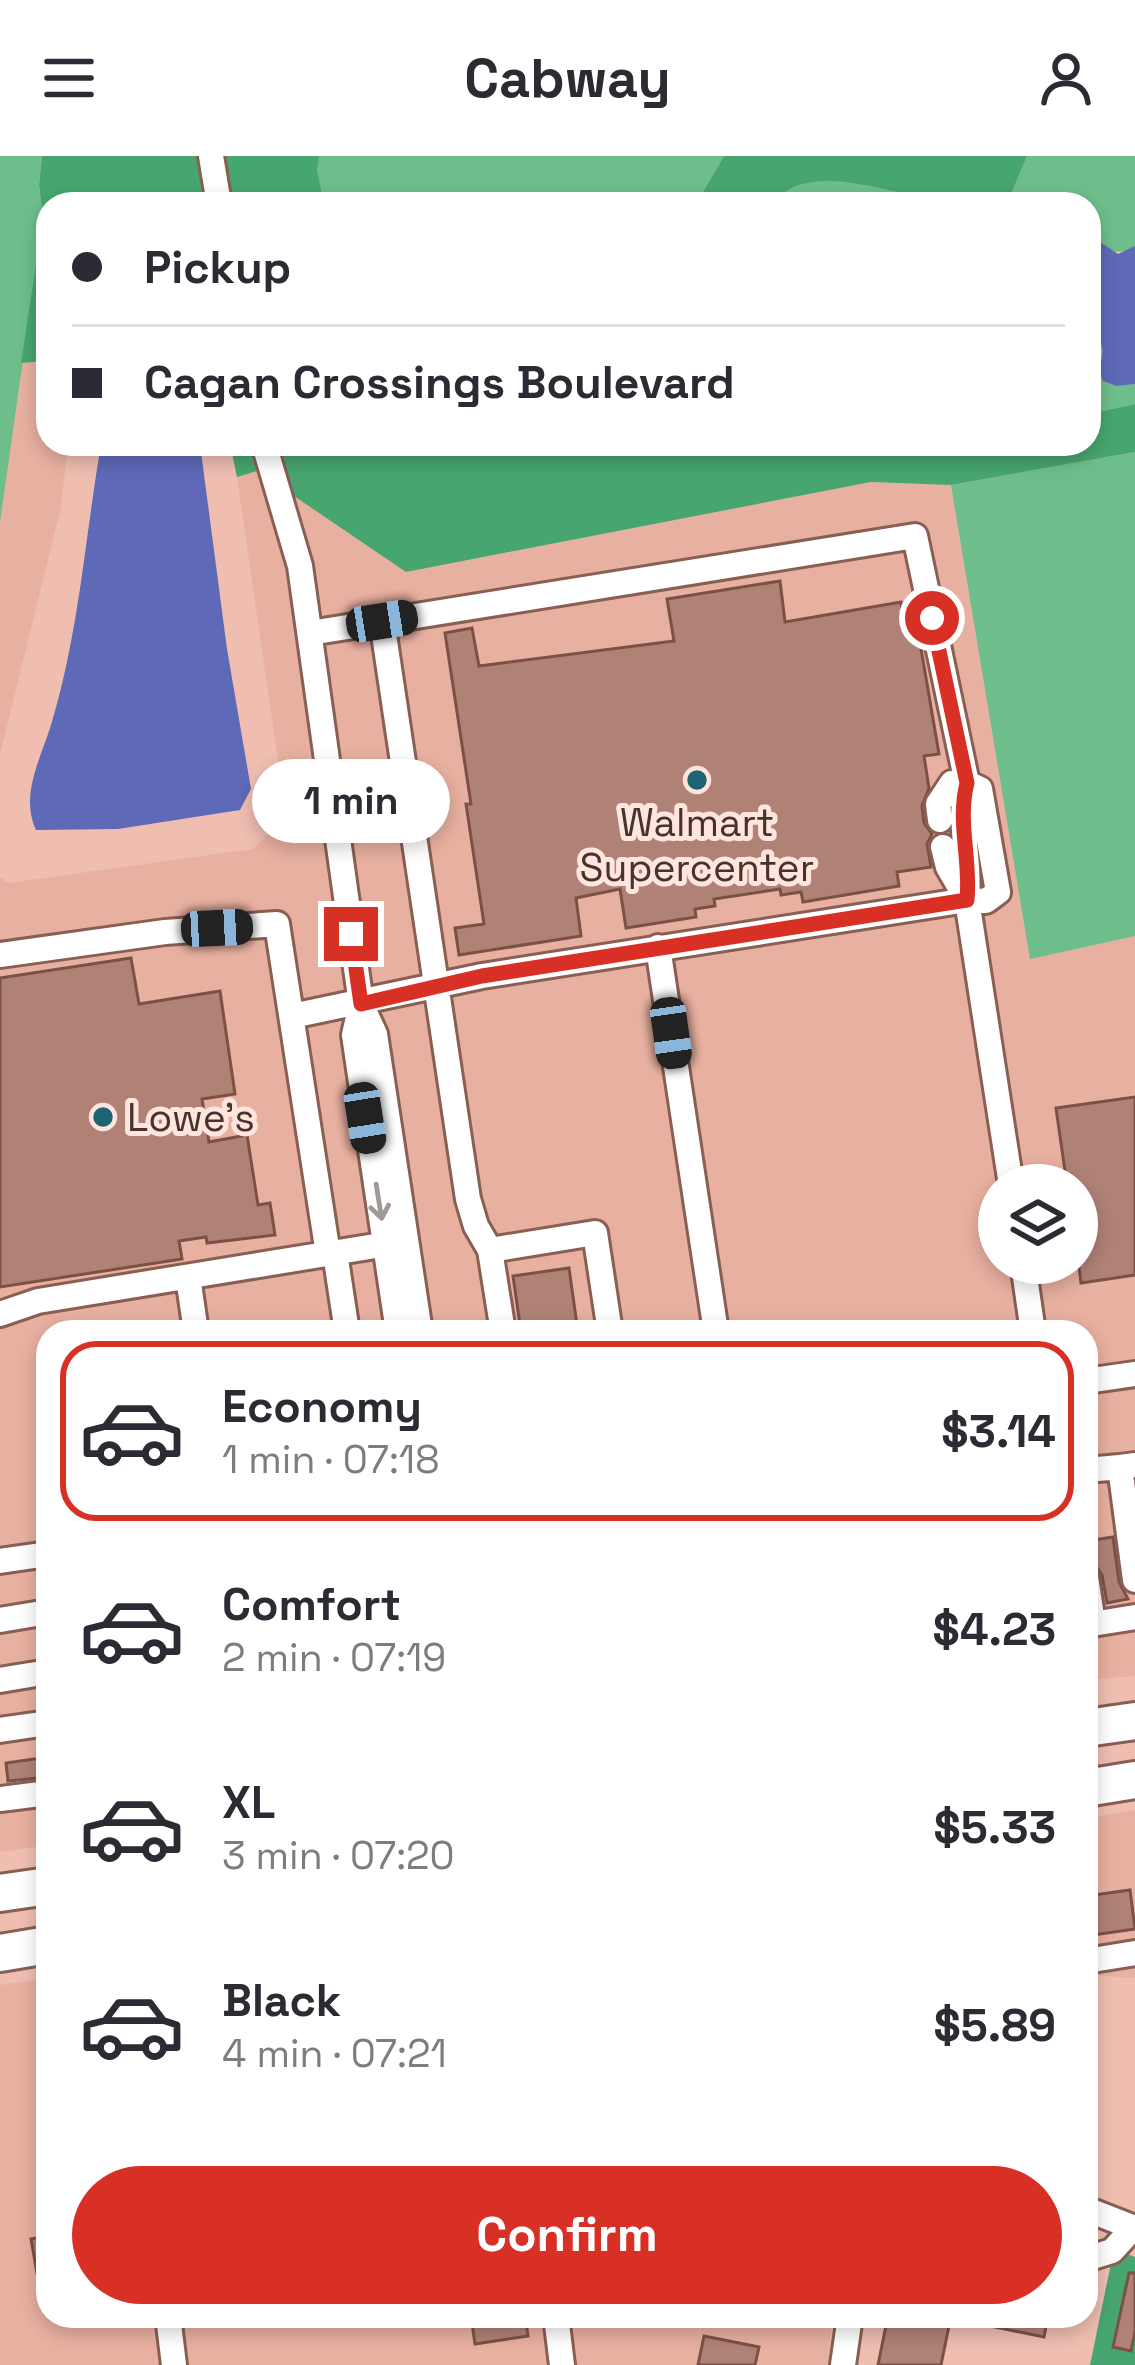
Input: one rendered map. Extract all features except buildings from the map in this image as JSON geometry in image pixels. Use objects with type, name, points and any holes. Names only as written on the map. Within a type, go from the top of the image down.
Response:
[{"type":"highway","points":[[1098,1726],[1135,1721]]},
{"type":"highway","points":[[1098,1786],[1135,1780]]},
{"type":"highway","points":[[0,1912],[24,1902],[28,1889]]},
{"type":"highway","points":[[0,1953],[36,1948]]},
{"type":"street","points":[[211,156],[217,192]]},
{"type":"street","points":[[268,456],[300,566],[361,1004],[354,1035],[417,1320]]},
{"type":"street","points":[[310,633],[916,536],[967,783]]},
{"type":"street","points":[[382,621],[468,1199],[490,1250],[500,1320]]},
{"type":"street","points":[[292,1016],[436,985],[658,947],[967,900],[986,901],[998,892],[980,788],[952,783],[938,804],[943,819]]},
{"type":"street","points":[[946,846],[948,867],[967,900],[1008,1164]]},
{"type":"street","points":[[0,955],[165,932],[277,924],[345,1320]]},
{"type":"street","points":[[658,947],[714,1320]]},
{"type":"street","points":[[490,1250],[595,1233],[608,1320]]},
{"type":"street","points":[[0,1314],[38,1301],[396,1242]]},
{"type":"street","points":[[396,1242],[398,1320]]},
{"type":"street","points":[[188,1277],[194,1320]]},
{"type":"street","points":[[1026,1284],[1032,1320]]},
{"type":"street","points":[[1098,1379],[1135,1374]]},
{"type":"street","points":[[1098,1469],[1128,1466],[1135,1580]]},
{"type":"street","points":[[0,1561],[36,1556]]},
{"type":"street","points":[[0,1620],[36,1614]]},
{"type":"street","points":[[1098,1623],[1135,1617]]},
{"type":"street","points":[[0,1680],[36,1674]]},
{"type":"street","points":[[0,1730],[36,1726]]},
{"type":"street","points":[[0,1799],[36,1794]]},
{"type":"street","points":[[1098,1942],[1135,1937]]},
{"type":"street","points":[[1098,1959],[1135,1953]]},
{"type":"street","points":[[1098,2214],[1134,2228],[1112,2252],[1098,2256]]},
{"type":"street","points":[[169,2328],[174,2365]]},
{"type":"street","points":[[557,2328],[562,2365]]},
{"type":"street","points":[[843,2365],[848,2328]]},
{"type":"shaded area","points":[[36,362],[36,456],[67,456],[61,507],[0,754],[0,522],[21,363]]},
{"type":"shaded area","points":[[256,471],[406,572],[871,482],[951,485],[1030,958],[1135,936],[1135,1676],[1098,1679],[1098,1320],[36,1320],[36,1847],[0,1852],[0,877],[8,883],[253,849],[286,816],[237,477]]},
{"type":"shaded area","points":[[1135,1810],[1135,1978],[1098,1976],[1098,1816]]},
{"type":"shaded area","points":[[36,1980],[36,2328],[831,2328],[829,2365],[0,2365],[0,1985]]},
{"type":"green space","points":[[0,156],[42,156],[40,192],[36,192],[36,268],[0,522]]},
{"type":"green space","points":[[42,156],[319,156],[322,192],[40,192]]},
{"type":"green space","points":[[319,156],[724,156],[703,192],[321,192],[316,170]]},
{"type":"green space","points":[[724,156],[1027,156],[1012,192],[898,192],[831,181],[786,192],[703,192]]},
{"type":"green space","points":[[1027,156],[1135,156],[1135,246],[1131,251],[1110,252],[1101,244],[1101,192],[1012,192]]},
{"type":"green space","points":[[837,175],[903,192],[783,192],[818,177]]},
{"type":"green space","points":[[36,265],[36,362],[21,363]]},
{"type":"green space","points":[[1101,362],[1117,385],[1135,384],[1135,404],[1101,411]]},
{"type":"green space","points":[[1135,404],[1135,452],[951,485],[871,482],[406,572],[257,471],[237,477],[233,456],[1101,456],[1101,411]]},
{"type":"green space","points":[[1135,452],[1135,936],[1030,959],[951,485]]},
{"type":"green space","points":[[1114,2249],[1135,2257],[1135,2365],[1090,2365]]},
{"type":"water","points":[[1101,243],[1118,254],[1135,246],[1135,384],[1117,386],[1103,381]]},
{"type":"water","points":[[99,456],[202,456],[251,789],[240,810],[118,829],[36,830],[31,791],[68,656]]},
{"type":"place","name":"Walmart Supercenter","points":[[697,780]]},
{"type":"place","name":"Lowe's","points":[[103,1117]]},
{"type":"route","points":[[351,934],[361,1004],[482,976],[967,900],[970,874],[960,808],[967,783],[932,618]]}]
